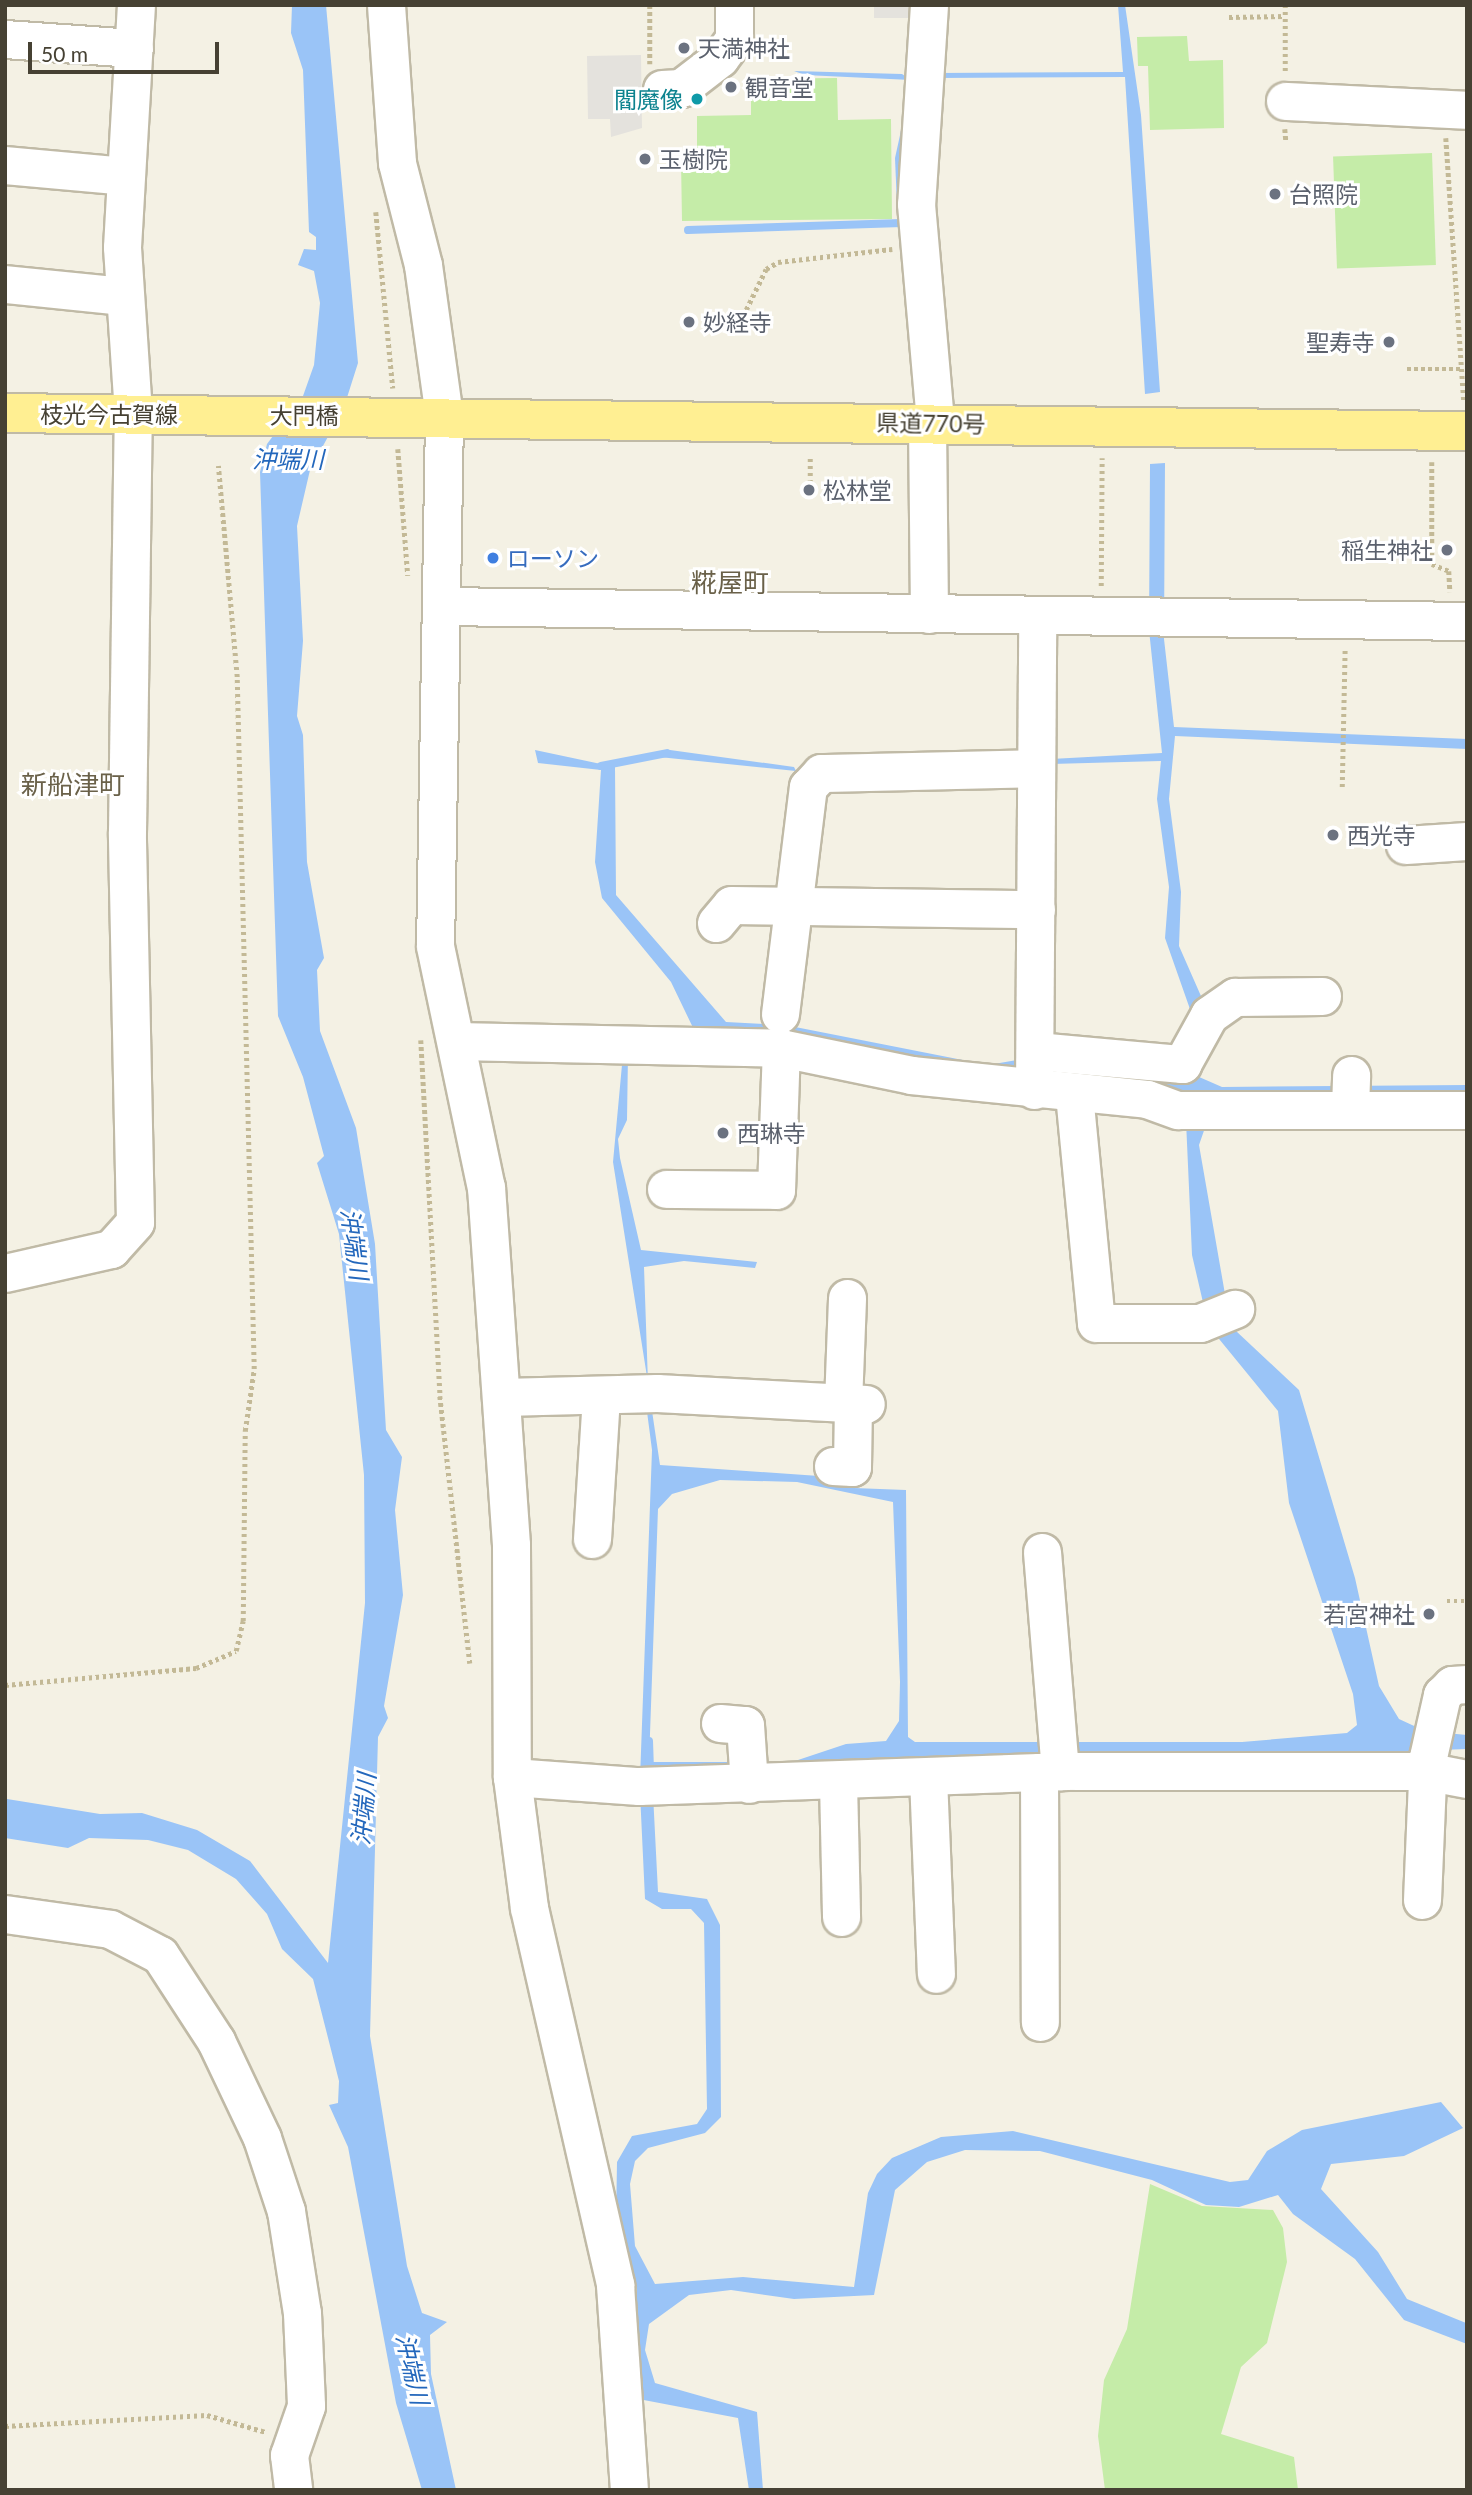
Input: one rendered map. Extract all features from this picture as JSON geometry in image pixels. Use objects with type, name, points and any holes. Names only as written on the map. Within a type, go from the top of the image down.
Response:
[{"type":"main road","name":"枝光今古賀線","points":[[5,413],[213,415]]},
{"type":"main road","name":"大門橋","points":[[213,415],[395,416]]},
{"type":"main road","name":"県道770号","points":[[395,416],[1102,426],[1466,418]]},
{"type":"street","points":[[5,1273],[111,1249],[135,1222],[127,832],[133,413],[124,296],[126,176],[136,5]]},
{"type":"street","points":[[386,5],[397,163],[423,265],[444,416],[443,606],[435,946],[486,1187],[503,1397],[512,1777],[528,1908],[615,2284],[629,2490]]},
{"type":"street","points":[[662,89],[681,88],[720,58],[734,39],[734,5]]},
{"type":"street","points":[[929,5],[926,72],[917,122],[918,247],[931,423],[929,614]]},
{"type":"street","points":[[5,39],[134,48]]},
{"type":"street","points":[[1285,101],[1457,110]]},
{"type":"street","points":[[5,165],[126,176]]},
{"type":"street","points":[[5,285],[124,296]]},
{"type":"street","points":[[443,606],[1459,621]]},
{"type":"street","points":[[1035,1074],[1037,615]]},
{"type":"street","points":[[666,1189],[776,1190],[780,1031],[790,907],[808,787],[821,773],[1036,768]]},
{"type":"street","points":[[1405,845],[1467,841]]},
{"type":"street","points":[[716,923],[731,905],[1036,909]]},
{"type":"street","points":[[456,1041],[780,1031],[911,1075],[1035,1074],[1182,1063],[1199,1030],[1235,997],[1321,996]]},
{"type":"street","points":[[1035,1074],[1074,1094],[1147,1098],[1194,1109],[1351,1095],[1467,1110]]},
{"type":"street","points":[[1074,1094],[1096,1323],[1200,1323],[1235,1309]]},
{"type":"street","points":[[833,1466],[852,1467],[847,1403],[846,1298]]},
{"type":"street","points":[[503,1397],[648,1394],[847,1403]]},
{"type":"street","points":[[592,1539],[601,1396]]},
{"type":"street","points":[[1040,2022],[1053,1761],[1042,1552]]},
{"type":"street","points":[[1422,1900],[1429,1751],[1442,1695],[1452,1685],[1467,1684]]},
{"type":"street","points":[[720,1723],[745,1725],[749,1774]]},
{"type":"street","points":[[512,1777],[649,1786],[749,1774],[838,1782],[928,1777],[1053,1761],[1429,1751],[1467,1779]]},
{"type":"street","points":[[928,1777],[936,1974]]},
{"type":"street","points":[[838,1782],[841,1917]]},
{"type":"street","points":[[5,1914],[110,1929],[160,1955],[216,2041],[262,2138],[286,2211],[302,2312],[306,2406],[290,2472]]},
{"type":"path","points":[[1228,17],[1285,16]]},
{"type":"path","points":[[1457,110],[1445,195],[1466,418]]},
{"type":"path","points":[[729,318],[743,316],[757,282],[778,262],[918,247]]},
{"type":"path","points":[[1407,369],[1460,369]]},
{"type":"path","points":[[1101,615],[1102,426]]},
{"type":"path","points":[[810,447],[810,490]]},
{"type":"path","points":[[1432,457],[1432,564],[1450,570],[1459,621]]},
{"type":"path","points":[[5,1685],[197,1668],[236,1651],[243,1621],[245,1431],[254,1368],[237,677],[218,466]]},
{"type":"path","points":[[1342,787],[1346,619]]},
{"type":"path","points":[[1447,1601],[1467,1601]]},
{"type":"path","points":[[5,2426],[207,2415],[270,2434],[290,2472]]},
{"type":"green space","points":[[1187,36],[1189,61],[1223,60],[1224,128],[1150,130],[1148,66],[1138,66],[1137,37]]},
{"type":"green space","points":[[837,78],[838,120],[891,119],[892,219],[682,221],[681,161],[697,160],[697,116],[751,115],[751,79]]},
{"type":"green space","points":[[1432,153],[1436,265],[1337,268],[1333,156]]},
{"type":"green space","points":[[1150,2184],[1202,2206],[1273,2210],[1283,2228],[1287,2262],[1267,2343],[1241,2367],[1221,2434],[1294,2457],[1298,2490],[1105,2490],[1098,2436],[1104,2380],[1127,2329]]},
{"type":"shaded area","points":[[874,5],[923,5],[923,18],[874,18]]},
{"type":"shaded area","points":[[641,55],[642,128],[611,137],[610,119],[588,119],[587,56]]},
{"type":"water","name":"沖端川","points":[[292,5],[326,5],[358,363],[344,407],[310,470],[297,526],[303,641],[297,716],[303,735],[307,862],[324,958],[317,970],[320,1031],[356,1128],[375,1244],[386,1430],[402,1457],[395,1510],[403,1595],[384,1706],[388,1718],[378,1737],[370,2036],[407,2266],[422,2313],[447,2322],[430,2335],[431,2374],[456,2490],[422,2490],[396,2403],[348,2147],[329,2105],[338,2103],[339,2081],[313,1979],[282,1949],[267,1914],[236,1879],[188,1850],[148,1840],[89,1838],[68,1848],[5,1838],[7,1799],[100,1814],[142,1813],[197,1830],[250,1861],[328,1963],[365,1603],[364,1475],[339,1234],[317,1163],[324,1156],[303,1077],[278,1016],[260,472],[267,444],[303,396],[314,365],[320,303],[314,271],[298,265],[304,249],[316,250],[316,237],[309,232],[303,70],[291,33]]},
{"type":"water","points":[[1118,5],[1125,5],[1141,115],[1160,392],[1145,394],[1125,77],[937,78],[937,73],[1123,72]]},
{"type":"water","points":[[794,71],[902,74],[911,80],[805,75]]},
{"type":"water","points":[[902,126],[908,126],[906,229],[898,229],[895,158]]},
{"type":"water","points":[[1165,463],[1164,639],[1174,727],[1467,739],[1467,749],[1175,736],[1169,799],[1181,892],[1179,946],[1208,1012],[1191,1012],[1165,938],[1169,887],[1157,799],[1161,761],[1051,764],[1051,759],[1162,753],[1149,630],[1150,464]]},
{"type":"water","points":[[535,750],[615,767],[616,895],[726,1022],[785,1025],[988,1065],[1017,1060],[1190,1073],[1222,1087],[1467,1085],[1467,1101],[1215,1102],[697,1036],[671,982],[602,898],[595,862],[601,770],[538,763]]},
{"type":"water","points":[[670,750],[794,767],[796,771],[659,757]]},
{"type":"water","points":[[623,1054],[628,1054],[627,1120],[618,1139],[641,1250],[757,1262],[755,1268],[684,1261],[644,1267],[648,1383],[613,1162]]},
{"type":"water","points":[[1186,1121],[1207,1122],[1199,1145],[1229,1317],[1236,1331],[1299,1390],[1355,1578],[1379,1686],[1399,1719],[1425,1731],[1467,1735],[1467,1749],[640,1779],[652,1450],[646,1404],[651,1404],[660,1465],[819,1476],[854,1488],[906,1490],[908,1737],[915,1742],[1242,1742],[1347,1733],[1357,1725],[1353,1694],[1289,1503],[1278,1411],[1215,1334],[1205,1311],[1192,1255]],"holes":[[[720,1480],[797,1482],[893,1502],[899,1721],[886,1741],[846,1744],[792,1762],[649,1762],[658,1509],[672,1494]]]},
{"type":"water","points":[[640,1793],[653,1794],[658,1892],[707,1899],[720,1925],[721,2117],[705,2133],[648,2148],[635,2161],[630,2184],[635,2246],[655,2284],[743,2277],[854,2287],[868,2193],[877,2174],[892,2158],[941,2137],[1013,2131],[1230,2182],[1248,2180],[1267,2151],[1302,2130],[1441,2102],[1463,2128],[1404,2156],[1331,2164],[1321,2189],[1378,2252],[1407,2299],[1466,2323],[1467,2344],[1404,2320],[1355,2259],[1293,2214],[1278,2195],[1239,2207],[1206,2205],[1152,2180],[1040,2151],[965,2150],[927,2162],[895,2190],[874,2295],[794,2299],[731,2290],[689,2295],[649,2324],[645,2350],[655,2383],[757,2412],[763,2490],[749,2490],[738,2418],[628,2397],[637,2289],[616,2221],[617,2162],[632,2136],[697,2124],[707,2109],[704,1923],[691,1909],[662,1909],[645,1899]]},
{"type":"waterway","points":[[688,230],[902,223]]},
{"type":"waterway","points":[[601,766],[667,753]]},
{"type":"waterway","points":[[649,1741],[650,1770]]},
{"type":"place","name":"天満神社","points":[[684,48]]},
{"type":"place","name":"観音堂","points":[[731,87]]},
{"type":"place","name":"閻魔像","points":[[697,99]]},
{"type":"place","name":"玉樹院","points":[[645,159]]},
{"type":"place","name":"台照院","points":[[1275,194]]},
{"type":"place","name":"妙経寺","points":[[689,322]]},
{"type":"place","name":"聖寿寺","points":[[1389,342]]},
{"type":"place","name":"松林堂","points":[[809,490]]},
{"type":"place","name":"稲生神社","points":[[1447,550]]},
{"type":"place","name":"ローソン","points":[[493,558]]},
{"type":"place","name":"西光寺","points":[[1333,835]]},
{"type":"place","name":"西琳寺","points":[[723,1133]]},
{"type":"place","name":"若宮神社","points":[[1429,1614]]},
{"type":"district","name":"糀屋町","points":[[730,583]]},
{"type":"district","name":"新船津町","points":[[73,785]]}]
